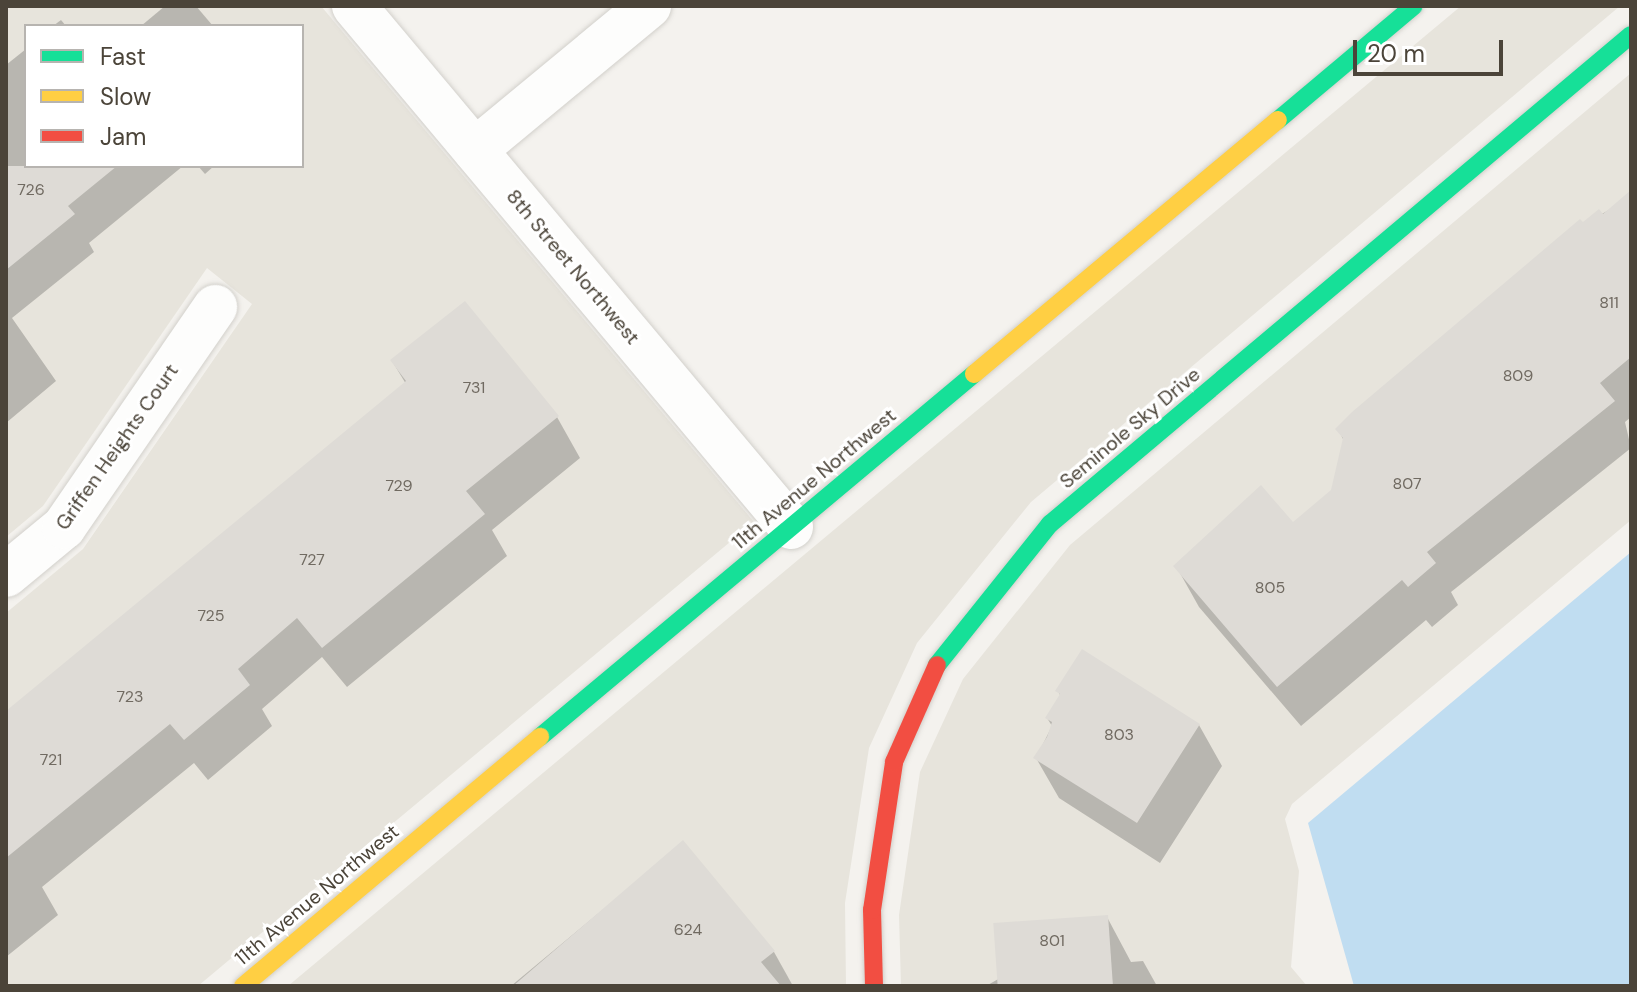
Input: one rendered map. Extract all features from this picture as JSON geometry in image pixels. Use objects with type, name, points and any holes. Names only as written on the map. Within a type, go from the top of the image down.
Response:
[{"type":"street","name":"8th Street Northwest","points":[[354,6],[791,527]]},
{"type":"street","points":[[475,150],[649,6]]},
{"type":"street","name":"11th Avenue Northwest","points":[[243,986],[1414,6]]},
{"type":"street","name":"Seminole Sky Drive","points":[[874,986],[872,910],[894,762],[939,662],[957,639],[1050,524],[1631,35]]},
{"type":"street","name":"Griffen Heights Court","points":[[6,575],[64,527],[215,307]]},
{"type":"shaded area","points":[[6,6],[321,6],[754,522],[198,986],[6,986],[6,613],[83,549],[252,304],[207,268],[43,506],[6,537]]},
{"type":"shaded area","points":[[1461,6],[1620,6],[1031,502],[917,643],[869,748],[845,903],[846,986],[288,986]]},
{"type":"shaded area","points":[[1631,73],[1631,520],[1292,804],[1285,819],[1299,871],[1291,967],[1307,986],[901,986],[899,915],[920,772],[963,679],[1070,545]]},
{"type":"water","points":[[1631,552],[1631,986],[1354,986],[1308,823]]},
{"type":"building","points":[[6,166],[115,168],[68,206],[75,214],[6,270]]},
{"type":"building","points":[[1631,190],[1631,357],[1600,383],[1615,401],[1427,552],[1436,563],[1408,587],[1402,580],[1277,687],[1173,566],[1261,485],[1293,522],[1331,490],[1343,438],[1335,429],[1352,412],[1580,219],[1583,222],[1599,209],[1603,214]]},
{"type":"building","points":[[465,301],[559,416],[466,491],[485,514],[322,648],[297,618],[238,669],[250,685],[184,740],[170,724],[6,858],[6,711],[406,381],[390,360]]},
{"type":"building","points":[[1082,649],[1200,724],[1137,823],[1033,758],[1047,737],[1052,722],[1045,718],[1060,694],[1055,691]]},
{"type":"building","points":[[683,840],[775,951],[761,962],[781,986],[513,986]]},
{"type":"building","points":[[1108,915],[1113,986],[998,986],[993,923]]},
{"type":"traffic: fast","points":[[1278,120],[1414,6]]},
{"type":"traffic: fast","points":[[937,665],[1050,524],[1631,35]]},
{"type":"traffic: fast","points":[[540,737],[974,374]]},
{"type":"traffic: slow","points":[[974,374],[1278,120]]},
{"type":"traffic: slow","points":[[243,986],[540,737]]},
{"type":"traffic: jam","points":[[874,986],[872,910],[894,762],[937,665]]}]
